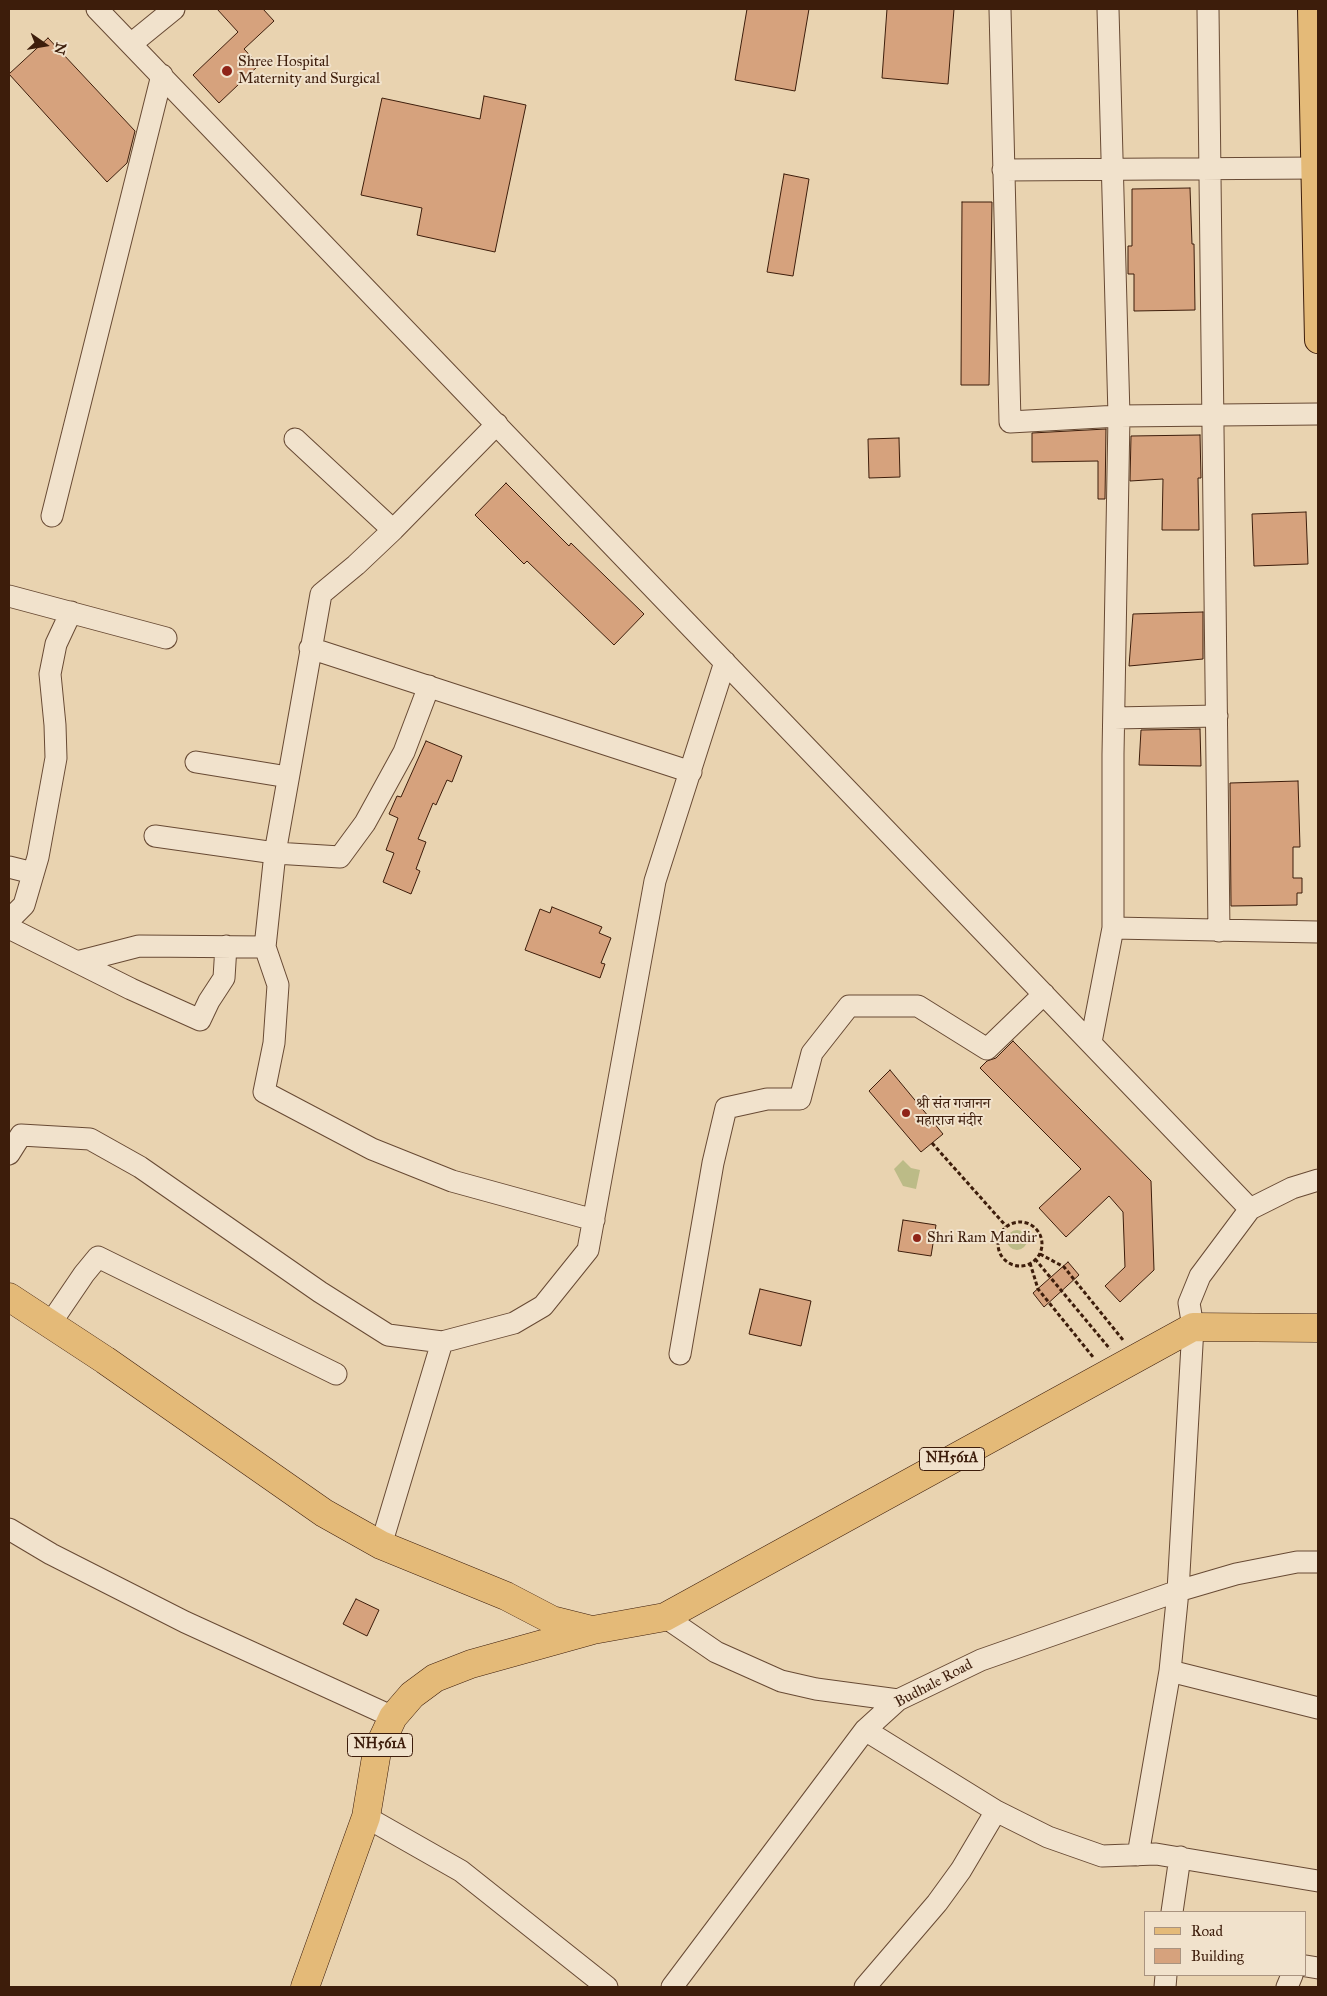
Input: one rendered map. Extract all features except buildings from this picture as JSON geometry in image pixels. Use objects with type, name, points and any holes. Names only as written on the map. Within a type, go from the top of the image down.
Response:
[{"type":"highway","points":[[9,1297],[113,1365],[324,1513],[381,1545],[506,1596],[552,1620],[593,1630]]},
{"type":"highway","name":"NH561A","points":[[306,1987],[366,1817],[378,1751],[393,1717],[412,1695],[435,1678],[471,1664],[593,1630],[665,1617],[1193,1327],[1318,1328]]},
{"type":"main road","points":[[1311,9],[1316,168],[1318,340]]},
{"type":"street","points":[[97,9],[1250,1209]]},
{"type":"street","points":[[131,44],[174,9]]},
{"type":"street","points":[[1000,9],[1010,422],[1120,416],[1318,414]]},
{"type":"street","points":[[1090,1042],[1113,928],[1114,718],[1120,416],[1108,9]]},
{"type":"street","points":[[1208,9],[1219,931]]},
{"type":"street","points":[[52,516],[162,76]]},
{"type":"street","points":[[1003,170],[1316,168]]},
{"type":"street","points":[[497,424],[393,530],[356,565],[321,594],[275,853],[265,947],[278,985],[274,1043],[264,1092],[372,1149],[452,1181],[594,1220]]},
{"type":"street","points":[[295,439],[393,530]]},
{"type":"street","points":[[9,596],[166,638]]},
{"type":"street","points":[[9,920],[24,905],[33,873],[56,758],[50,674],[56,644],[72,612]]},
{"type":"street","points":[[310,648],[691,772]]},
{"type":"street","points":[[9,1154],[21,1135],[90,1139],[140,1166],[320,1292],[388,1335],[442,1342],[514,1323],[543,1306],[588,1250],[655,880],[726,662]]},
{"type":"street","points":[[155,836],[275,853],[340,857],[365,823],[404,752],[429,686]]},
{"type":"street","points":[[1114,718],[1217,716]]},
{"type":"street","points":[[196,762],[288,777]]},
{"type":"street","points":[[9,867],[33,873]]},
{"type":"street","points":[[9,928],[200,1020],[209,1001],[224,978],[226,946]]},
{"type":"street","points":[[1113,928],[1318,932]]},
{"type":"street","points":[[77,962],[140,946],[265,947]]},
{"type":"street","points":[[680,1354],[713,1163],[726,1108],[767,1099],[800,1099],[812,1053],[849,1006],[918,1006],[987,1050],[1044,994]]},
{"type":"street","points":[[1138,1855],[1170,1671],[1178,1591],[1193,1327],[1189,1303],[1200,1276],[1250,1209],[1292,1188],[1318,1180]]},
{"type":"street","points":[[50,1324],[98,1256],[336,1374]]},
{"type":"street","points":[[381,1545],[442,1342]]},
{"type":"street","points":[[9,1530],[51,1554],[185,1622],[393,1717]]},
{"type":"street","name":"Budhale Road","points":[[672,1987],[865,1730],[898,1700],[981,1660],[1178,1591],[1236,1574],[1297,1562],[1318,1562]]},
{"type":"street","points":[[665,1617],[716,1652],[780,1681],[816,1689],[898,1700]]},
{"type":"street","points":[[1170,1671],[1318,1708]]},
{"type":"street","points":[[865,1730],[996,1811],[1048,1837],[1102,1856],[1156,1854],[1318,1881]]},
{"type":"street","points":[[865,1987],[937,1903],[961,1870],[996,1811]]},
{"type":"street","points":[[366,1817],[461,1872],[607,1987]]},
{"type":"street","points":[[1172,1911],[1180,1857]]},
{"type":"path","points":[[932,1143],[1006,1226]]},
{"type":"path","points":[[1020,1222],[1033,1226],[1041,1237],[1040,1254],[1030,1263],[1019,1266],[1012,1264],[1001,1254],[999,1239],[1006,1226],[1020,1222]]},
{"type":"path","points":[[1040,1254],[1064,1266],[1128,1346]]},
{"type":"path","points":[[1036,1259],[1115,1355]]},
{"type":"path","points":[[1030,1263],[1038,1289],[1096,1361]]},
{"type":"shaded area","points":[[903,1160],[911,1168],[920,1170],[916,1189],[903,1186],[894,1169]]},
{"type":"shaded area","points":[[1017,1230],[1024,1233],[1027,1240],[1024,1247],[1017,1250],[1010,1247],[1007,1240],[1010,1233]]},
{"type":"place","name":"Shree Hospital Maternity and Surgical","points":[[227,71]]},
{"type":"place","name":"श्री संंत गजानन महाराज मंदीर","points":[[906,1113]]},
{"type":"place","name":"Shri Ram Mandir","points":[[917,1238]]}]
